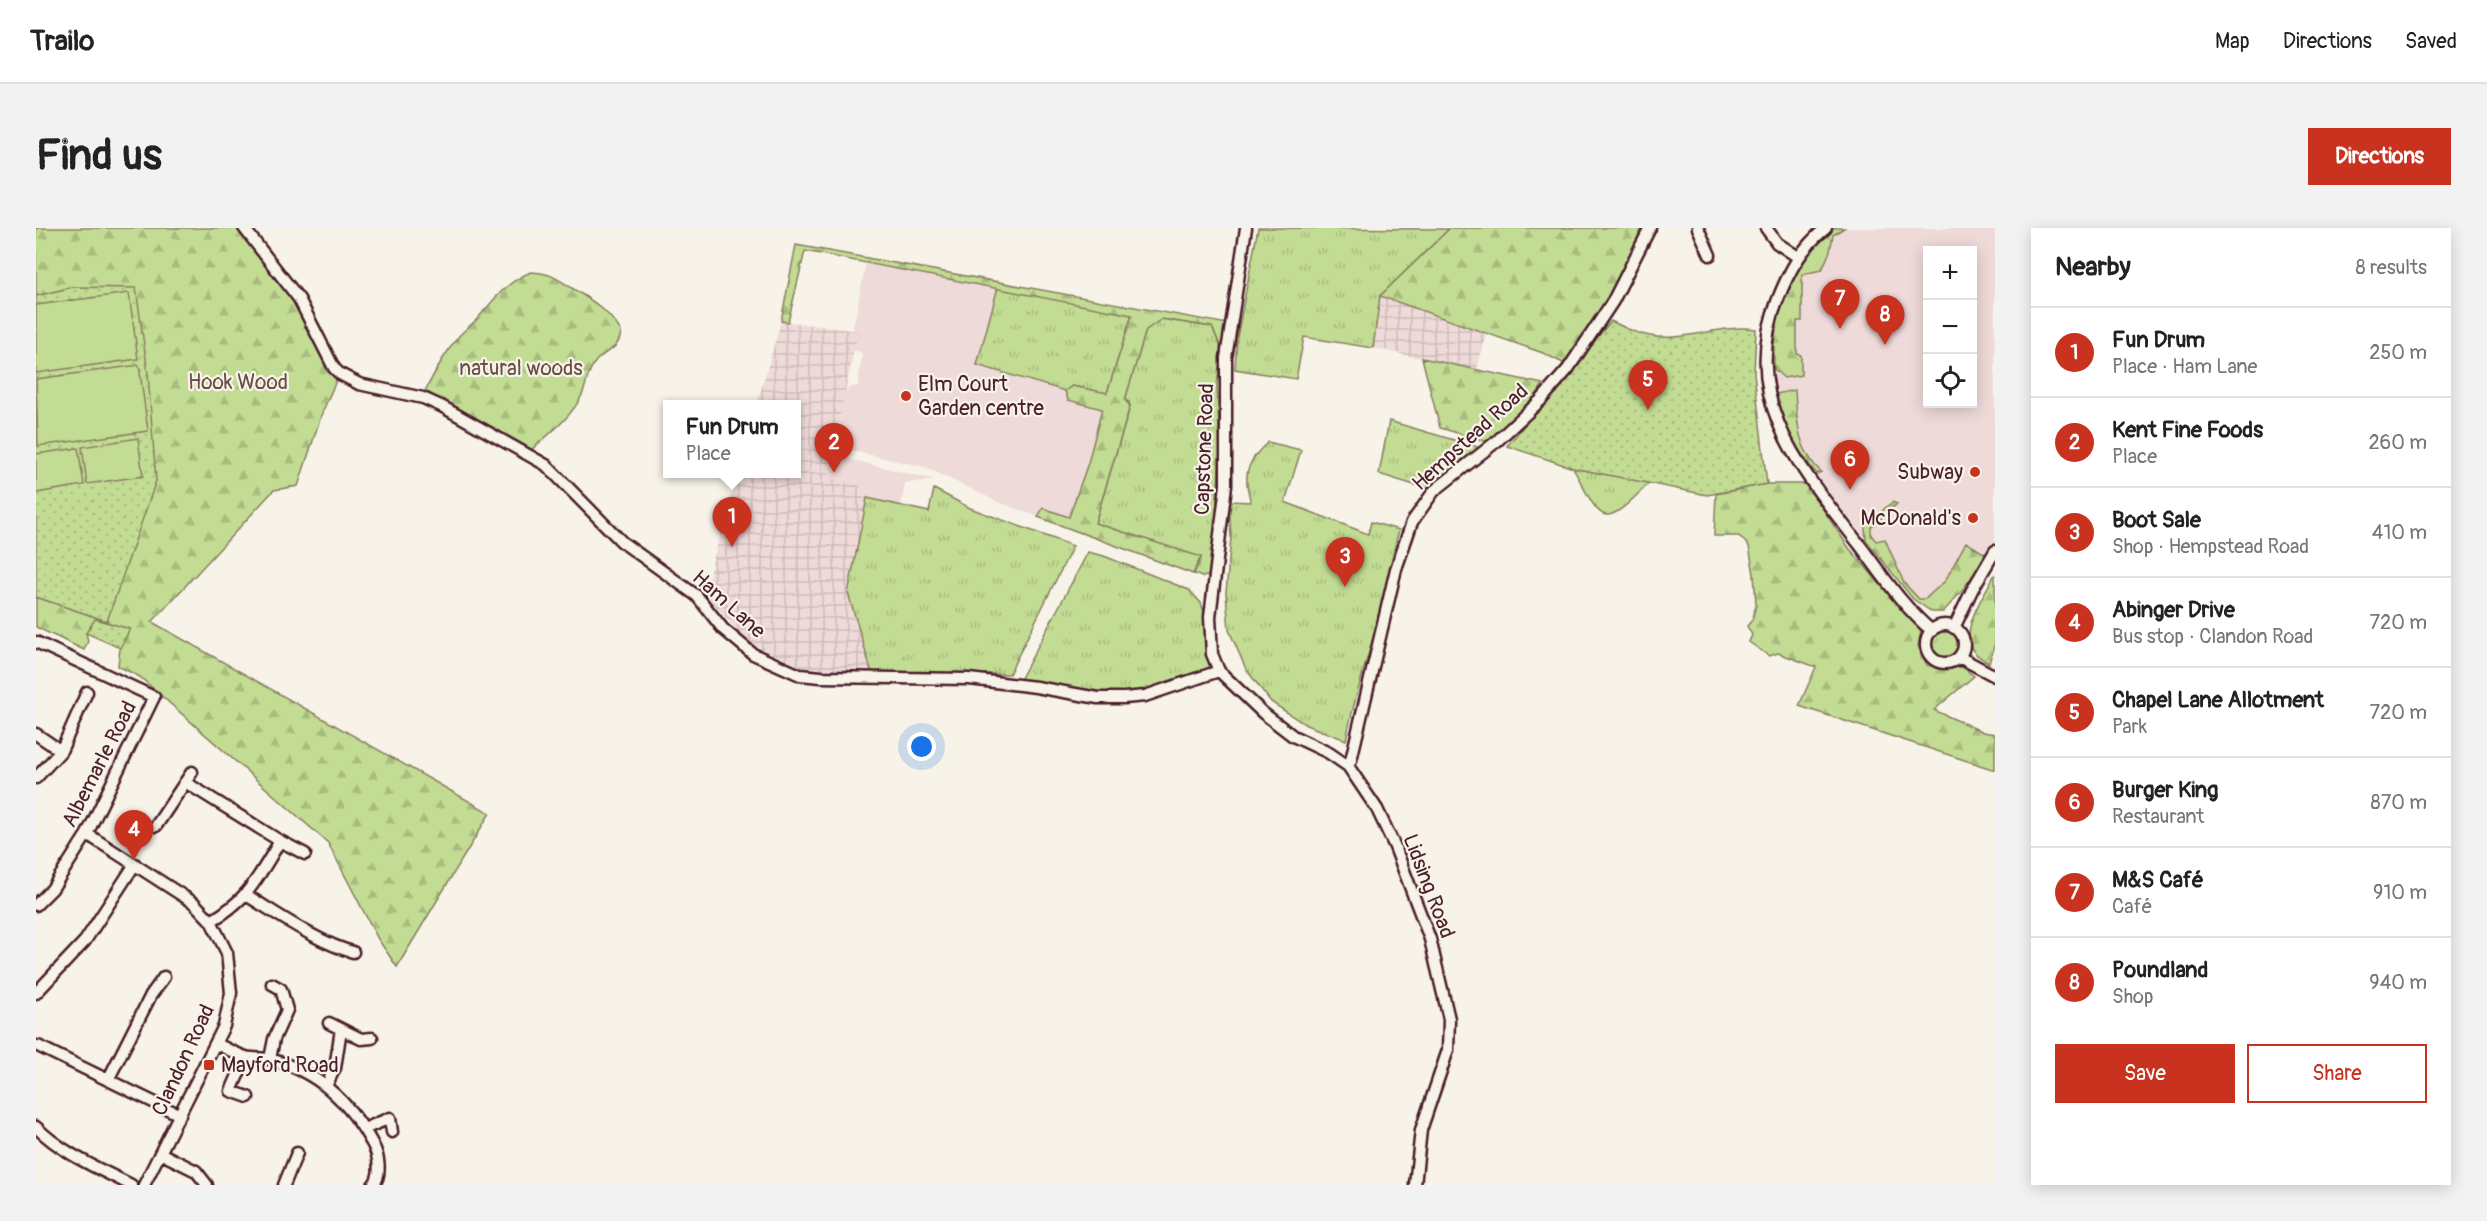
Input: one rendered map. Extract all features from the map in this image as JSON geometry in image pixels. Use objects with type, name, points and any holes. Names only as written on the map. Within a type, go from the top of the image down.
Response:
[{"type":"street","name":"Ham Lane","points":[[244,228],[299,299],[334,368],[340,374],[358,384],[423,398],[546,465],[622,542],[698,596],[723,629],[753,654],[800,675],[969,679],[1036,687],[1098,698],[1145,696],[1219,671]]},
{"type":"street","name":"Capstone Road","points":[[1219,671],[1212,654],[1210,617],[1226,485],[1226,358],[1246,228]]},
{"type":"street","name":"Hempstead Road","points":[[1348,766],[1396,569],[1412,522],[1434,491],[1497,441],[1541,400],[1568,369],[1614,301],[1650,228]]},
{"type":"street","points":[[1698,228],[1710,255]]},
{"type":"street","points":[[1766,228],[1777,243],[1798,257]]},
{"type":"street","points":[[1826,228],[1798,257],[1776,305],[1768,336],[1766,374],[1776,422],[1808,477],[1902,599],[1932,631]]},
{"type":"street","points":[[1954,628],[1972,590],[1995,551]]},
{"type":"street","points":[[1941,626],[1954,628],[1960,633],[1964,643],[1959,657],[1946,663],[1930,657],[1926,646],[1932,631],[1941,626]]},
{"type":"street","name":"Albemarle Road","points":[[36,642],[154,697],[87,834],[52,890],[36,905]]},
{"type":"street","points":[[1959,657],[1995,676]]},
{"type":"street","name":"Lidsing Road","points":[[1219,671],[1280,727],[1329,753],[1348,766],[1377,809],[1395,847],[1430,939],[1449,1019],[1448,1050],[1421,1130],[1415,1185]]},
{"type":"street","points":[[36,778],[61,751],[87,692]]},
{"type":"street","points":[[36,734],[61,751]]},
{"type":"street","points":[[156,826],[192,772]]},
{"type":"street","points":[[185,782],[305,854]]},
{"type":"street","name":"Clandon Road","points":[[87,834],[180,892],[212,921],[227,954],[231,993],[227,1017],[216,1044],[144,1185]]},
{"type":"street","points":[[212,921],[230,910],[246,895],[280,841]]},
{"type":"street","points":[[36,993],[85,941],[135,864]]},
{"type":"street","points":[[246,895],[295,924],[344,950],[353,952]]},
{"type":"street","points":[[108,1080],[151,995],[164,977]]},
{"type":"street","points":[[270,1059],[274,1039],[287,1010],[281,989],[272,984]]},
{"type":"street","points":[[329,1023],[361,1039],[372,1038]]},
{"type":"street","points":[[327,1084],[338,1057],[341,1029]]},
{"type":"street","points":[[216,1044],[246,1057],[270,1059],[327,1084],[364,1129],[376,1151],[377,1184]]},
{"type":"street","points":[[38,1046],[180,1115]]},
{"type":"street","points":[[246,1057],[231,1091],[248,1097]]},
{"type":"street","points":[[364,1129],[389,1114],[392,1132]]},
{"type":"street","points":[[36,1127],[50,1141],[80,1160],[131,1185]]},
{"type":"street","points":[[160,1153],[196,1171],[207,1185]]},
{"type":"street","points":[[284,1185],[297,1153]]},
{"type":"shaded area","points":[[1844,228],[1995,228],[1995,544],[1962,591],[1943,612],[1930,612],[1913,599],[1801,457],[1782,417],[1774,386],[1774,340],[1795,285],[1812,256]]},
{"type":"shaded area","points":[[866,263],[998,287],[977,365],[1065,391],[1068,400],[1102,408],[1088,463],[1066,527],[998,502],[925,467],[839,448],[835,441],[845,393],[849,388],[858,386],[862,353],[849,349]]},
{"type":"shaded area","points":[[1380,296],[1486,333],[1477,370],[1373,348]]},
{"type":"shaded area","points":[[781,321],[858,331],[827,478],[861,486],[859,496],[867,498],[848,593],[872,673],[806,672],[747,642],[704,593],[736,478],[801,478],[801,400],[758,400]]},
{"type":"shaded area","points":[[832,455],[935,480],[905,483],[901,506],[859,496],[861,486],[827,479]]},
{"type":"green space","name":"Hook Wood","points":[[36,228],[239,228],[294,298],[338,376],[322,413],[298,486],[274,490],[152,622],[490,813],[397,967],[378,939],[328,843],[140,677],[118,666],[120,648],[130,629],[86,633],[88,641],[84,650],[36,627],[36,597],[107,621],[73,287],[36,296]]},
{"type":"green space","points":[[1258,228],[1449,229],[1380,296],[1373,348],[1304,337],[1296,379],[1235,369],[1237,337]]},
{"type":"green space","points":[[1450,228],[1643,228],[1609,300],[1565,364],[1543,353],[1380,296]]},
{"type":"green space","points":[[1832,228],[1844,228],[1833,235],[1830,251],[1822,270],[1802,274],[1802,321],[1797,321],[1797,354],[1801,355],[1801,375],[1784,378],[1774,369],[1774,340],[1780,308],[1810,246]]},
{"type":"green space","points":[[796,245],[1228,324],[1221,355],[1220,345],[1212,327],[1162,319],[1146,330],[1125,400],[1130,406],[1095,523],[1201,557],[1193,574],[1038,517],[1043,508],[1069,517],[1088,463],[1102,409],[1068,400],[1065,391],[1072,386],[1107,393],[1132,315],[805,251],[788,322],[781,321]]},
{"type":"green space","name":"natural woods","points":[[531,272],[554,277],[589,299],[606,312],[621,331],[616,346],[593,365],[582,395],[572,411],[531,450],[425,391],[459,336],[477,320],[502,291],[515,280]]},
{"type":"green space","points":[[73,287],[136,288],[148,374],[156,481],[107,621],[36,597],[36,296]]},
{"type":"green space","points":[[998,287],[1132,315],[1107,393],[1072,386],[1065,391],[977,365]]},
{"type":"green space","points":[[129,293],[138,359],[36,373],[36,305]]},
{"type":"green space","points":[[1161,319],[1212,327],[1220,345],[1217,385],[1220,453],[1213,569],[1208,576],[1202,577],[1194,574],[1201,558],[1095,523],[1130,407],[1129,402],[1125,400],[1146,330]]},
{"type":"green space","points":[[1611,321],[1640,334],[1663,337],[1729,329],[1756,329],[1754,373],[1767,484],[1707,495],[1573,468],[1507,446]]},
{"type":"green space","points":[[1422,358],[1543,384],[1530,406],[1488,442],[1440,428]]},
{"type":"green space","points":[[139,365],[148,431],[38,446],[36,379]]},
{"type":"green space","points":[[1795,390],[1800,434],[1807,454],[1821,472],[1817,474],[1791,436],[1776,394]]},
{"type":"green space","points":[[1389,421],[1478,447],[1430,490],[1379,474]]},
{"type":"green space","points":[[138,438],[143,476],[87,484],[82,447]]},
{"type":"green space","points":[[1268,442],[1301,450],[1285,502],[1368,534],[1371,522],[1399,530],[1383,604],[1346,740],[1306,725],[1271,702],[1246,669],[1229,630],[1226,593],[1231,537],[1229,501],[1251,502],[1247,484],[1248,469],[1255,456]]},
{"type":"green space","points":[[78,448],[84,485],[36,493],[36,454]]},
{"type":"green space","points":[[1573,468],[1649,483],[1621,509],[1612,514],[1604,514],[1591,500]]},
{"type":"green space","points":[[1767,484],[1806,484],[1849,548],[1921,631],[1918,646],[1927,665],[1944,669],[1962,667],[1974,676],[1934,710],[1983,732],[1995,734],[1995,770],[1799,706],[1816,667],[1778,653],[1769,656],[1749,642],[1752,635],[1747,626],[1752,620],[1756,605],[1749,546],[1739,536],[1714,536],[1716,494]]},
{"type":"green space","points":[[934,489],[970,508],[1073,546],[1009,674],[872,673],[848,593],[867,498],[929,512]]},
{"type":"green space","points":[[1892,502],[1897,504],[1871,527],[1871,535],[1876,541],[1885,539],[1904,583],[1919,599],[1925,599],[1945,581],[1966,542],[1987,555],[1962,591],[1943,612],[1932,612],[1913,599],[1866,540],[1865,526]]},
{"type":"green space","points":[[1088,552],[1104,556],[1189,590],[1201,603],[1208,623],[1211,664],[1204,674],[1129,694],[1109,695],[1020,680]]},
{"type":"green space","points":[[1995,574],[1995,643],[1989,663],[1974,652],[1969,634],[1975,612]]},
{"type":"green space","points":[[95,619],[130,629],[120,648],[86,633]]},
{"type":"green space","points":[[1945,629],[1956,633],[1960,644],[1956,655],[1945,659],[1934,655],[1930,644],[1934,633]]},
{"type":"place","name":"M&S Café","points":[[1840,329]]},
{"type":"place","name":"Poundland","points":[[1885,345]]},
{"type":"place","name":"Elm Court Garden centre","points":[[906,396]]},
{"type":"place","name":"Chapel Lane Allotment","points":[[1648,410]]},
{"type":"place","name":"Subway","points":[[1975,472]]},
{"type":"place","name":"Kent Fine Foods","points":[[834,473]]},
{"type":"place","name":"Burger King","points":[[1850,490]]},
{"type":"place","name":"McDonald's","points":[[1973,518]]},
{"type":"place","name":"Fun Drum","points":[[732,547]]},
{"type":"place","name":"Boot Sale","points":[[1345,587]]},
{"type":"place","name":"Abinger Drive","points":[[134,860]]},
{"type":"place","name":"Mayford Road","points":[[209,1065]]}]
